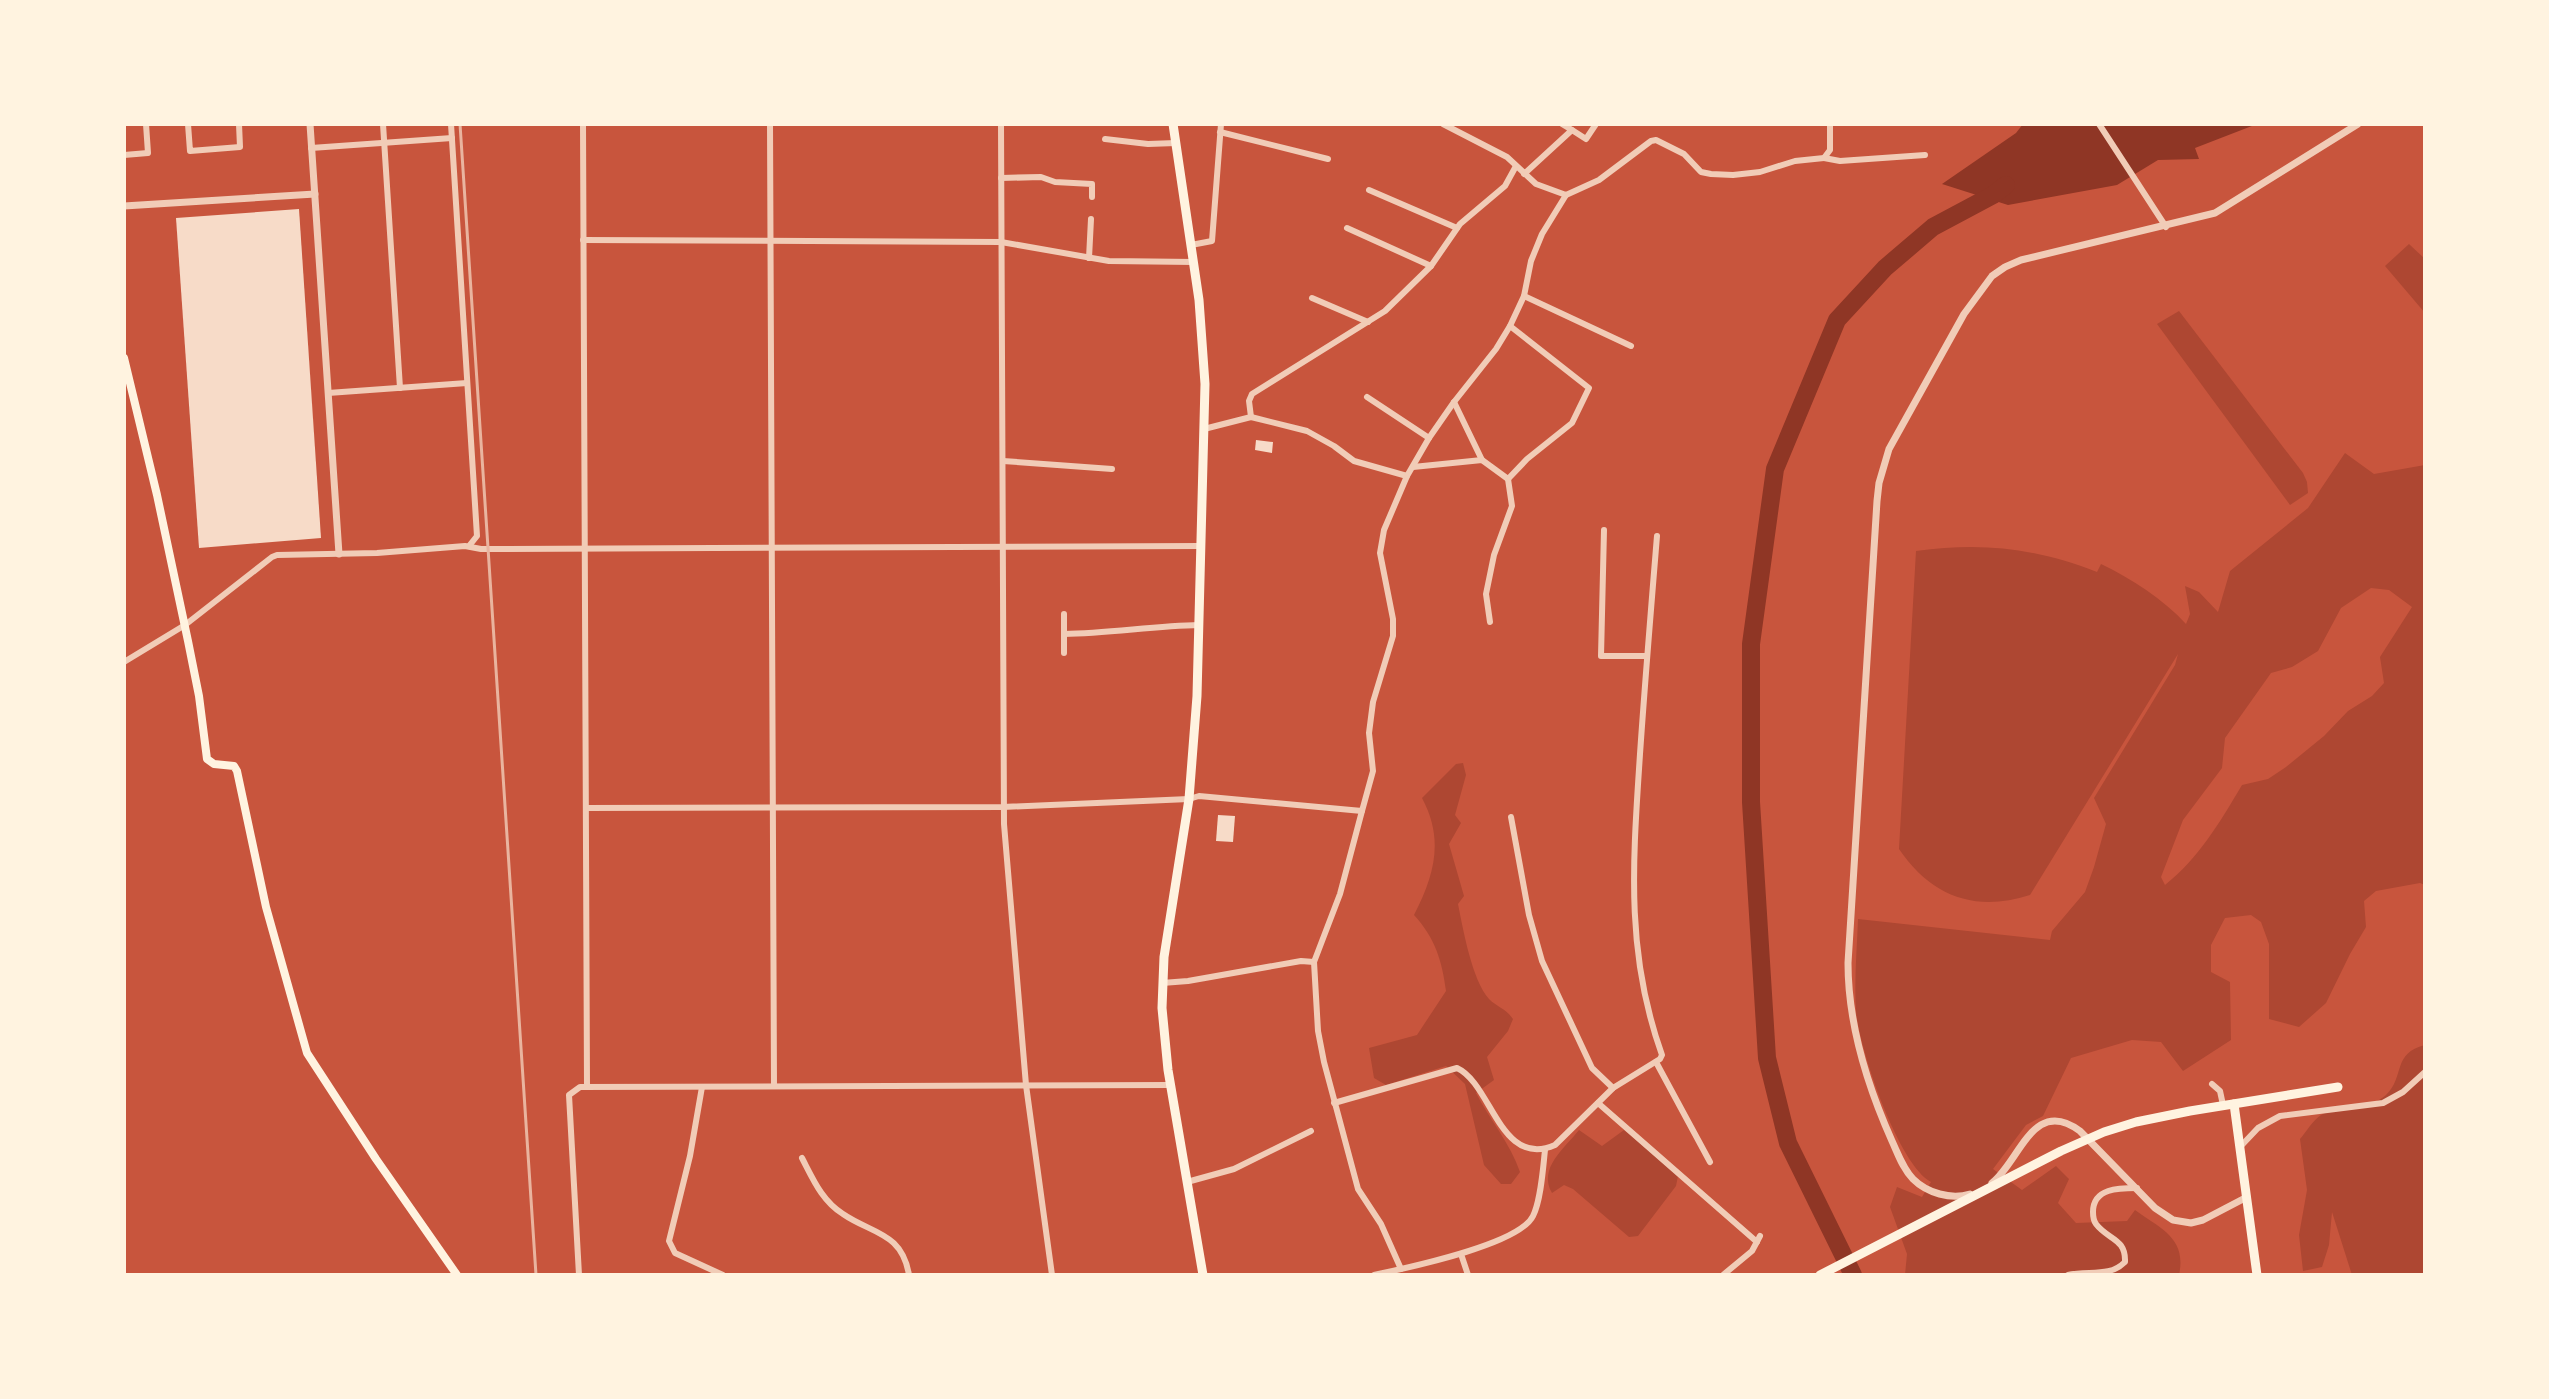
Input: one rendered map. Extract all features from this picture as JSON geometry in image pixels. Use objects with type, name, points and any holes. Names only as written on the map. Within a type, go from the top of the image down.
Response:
[{"type":"main road","points":[[1173,124],[1204,351],[1204,429],[1197,696],[1189,799],[1167,931],[1162,983],[1165,1045],[1203,1275]]},
{"type":"main road","points":[[124,358],[185,625],[207,759],[214,764],[234,766],[237,771],[260,881],[307,1053],[457,1275]]},
{"type":"main road","points":[[1820,1275],[2079,1142],[2128,1124],[2338,1087]]},
{"type":"main road","points":[[2234,1104],[2257,1275]]},
{"type":"street","points":[[124,155],[148,153],[146,124]]},
{"type":"street","points":[[188,124],[190,151],[240,147],[239,124]]},
{"type":"street","points":[[310,124],[339,554]]},
{"type":"street","points":[[383,124],[400,388]]},
{"type":"street","points":[[451,124],[477,536],[469,546]]},
{"type":"street","points":[[583,124],[587,1087]]},
{"type":"street","points":[[770,124],[774,1086]]},
{"type":"street","points":[[1001,124],[1003,807],[1026,1085],[1052,1275]]},
{"type":"street","points":[[1443,124],[1507,157],[1543,187],[1566,195]]},
{"type":"street","points":[[1562,124],[1586,139],[1596,124]]},
{"type":"street","points":[[1824,158],[1830,150],[1830,124]]},
{"type":"street","points":[[2099,124],[2166,227]]},
{"type":"street","points":[[2247,1197],[2207,1219],[2187,1223],[2173,1220],[2164,1215],[2080,1131],[2070,1124],[2056,1121],[2040,1125],[2031,1132],[1996,1179],[1977,1192],[1964,1196],[1943,1195],[1918,1183],[1902,1163],[1872,1093],[1853,1022],[1848,963],[1877,501],[1889,449],[1964,314],[1997,273],[2021,260],[2215,213],[2358,124]]},
{"type":"street","points":[[1191,245],[1212,241],[1220,128],[1328,159]]},
{"type":"street","points":[[1524,174],[1572,130]]},
{"type":"street","points":[[311,148],[452,138]]},
{"type":"street","points":[[1105,139],[1148,144],[1176,143]]},
{"type":"street","points":[[1401,1269],[1381,1224],[1358,1189],[1318,1031],[1314,962],[1340,894],[1373,771],[1369,733],[1373,702],[1393,636],[1393,619],[1380,553],[1381,541],[1407,476],[1429,438],[1510,326],[1524,296],[1531,261],[1542,234],[1566,195],[1599,180],[1651,141],[1656,140],[1684,154],[1701,172],[1711,174],[1760,172],[1795,161],[1824,158],[1840,161],[1925,155]]},
{"type":"street","points":[[1251,417],[1249,401],[1252,394],[1385,311],[1431,266],[1457,228],[1505,186],[1516,166]]},
{"type":"street","points":[[1001,178],[1041,177],[1055,182],[1092,184],[1092,197]]},
{"type":"street","points":[[1369,190],[1457,228]]},
{"type":"street","points":[[124,206],[315,194]]},
{"type":"street","points":[[1089,258],[1091,219]]},
{"type":"street","points":[[1347,228],[1431,266]]},
{"type":"street","points":[[583,240],[1001,242],[1089,258],[1147,263],[1194,262]]},
{"type":"street","points":[[1524,296],[1631,346]]},
{"type":"street","points":[[1312,298],[1368,322]]},
{"type":"street","points":[[1508,479],[1527,459],[1572,423],[1589,388],[1510,326]]},
{"type":"street","points":[[328,393],[467,383]]},
{"type":"street","points":[[1367,397],[1429,438]]},
{"type":"street","points":[[1454,402],[1482,460],[1508,479],[1512,506],[1494,555],[1486,594],[1490,622]]},
{"type":"street","points":[[1204,429],[1251,417],[1316,434],[1354,461],[1407,476]]},
{"type":"street","points":[[1413,467],[1482,460]]},
{"type":"street","points":[[1003,461],[1112,469]]},
{"type":"street","points":[[1604,530],[1601,656],[1647,656]]},
{"type":"street","points":[[1334,1103],[1457,1068],[1467,1072],[1496,1120],[1515,1140],[1528,1147],[1545,1150],[1555,1145],[1613,1088],[1656,1062],[1662,1055],[1643,989],[1636,942],[1632,874],[1657,536]]},
{"type":"street","points":[[124,662],[185,625],[272,557],[294,554],[377,553],[469,546],[481,549],[1202,546]]},
{"type":"street","points":[[1064,614],[1064,653]]},
{"type":"street","points":[[1064,634],[1106,633],[1147,626],[1199,625]]},
{"type":"street","points":[[586,808],[1003,807],[1189,799],[1199,796],[1362,811]]},
{"type":"street","points":[[1511,817],[1529,915],[1542,961],[1592,1068],[1613,1088]]},
{"type":"street","points":[[1162,983],[1301,961],[1314,962]]},
{"type":"street","points":[[1656,1062],[1710,1162]]},
{"type":"street","points":[[2240,1147],[2258,1128],[2280,1116],[2383,1103],[2403,1092],[2425,1072]]},
{"type":"street","points":[[2212,1084],[2220,1091],[2223,1105]]},
{"type":"street","points":[[579,1275],[569,1095],[580,1087],[1171,1085]]},
{"type":"street","points":[[702,1087],[690,1156],[669,1241],[675,1253],[723,1275]]},
{"type":"street","points":[[1598,1103],[1758,1239],[1752,1251],[1723,1275]]},
{"type":"street","points":[[1187,1182],[1234,1169],[1311,1131]]},
{"type":"street","points":[[1374,1275],[1461,1254],[1520,1230],[1534,1215],[1545,1150]]},
{"type":"street","points":[[802,1158],[821,1193],[832,1205],[843,1214],[892,1239],[903,1254],[909,1275]]},
{"type":"street","points":[[2068,1275],[2104,1273],[2117,1270],[2125,1262],[2125,1251],[2119,1243],[2096,1225],[2093,1207],[2102,1193],[2115,1188],[2137,1188]]},
{"type":"street","points":[[1461,1254],[1468,1275]]},
{"type":"shaded area","points":[[2023,124],[2257,124],[2195,148],[2199,159],[2158,160],[2117,185],[2008,205],[1942,184],[2016,133]]},
{"type":"shaded area","points":[[2409,244],[2425,259],[2425,313],[2385,266]]},
{"type":"shaded area","points":[[2179,311],[2303,473],[2308,493],[2290,505],[2157,324]]},
{"type":"shaded area","points":[[2345,453],[2374,474],[2425,465],[2425,885],[2420,883],[2376,891],[2364,901],[2366,927],[2326,1003],[2299,1027],[2269,1019],[2269,944],[2261,922],[2251,915],[2225,918],[2211,945],[2211,972],[2230,982],[2231,1040],[2183,1071],[2161,1042],[2132,1040],[2071,1058],[2043,1116],[2026,1125],[1993,1169],[2022,1190],[2056,1166],[2069,1179],[2058,1203],[2076,1223],[2127,1221],[2135,1210],[2162,1229],[2175,1243],[2179,1252],[2179,1275],[1905,1275],[1907,1254],[1890,1207],[1897,1187],[1922,1197],[1931,1182],[1918,1171],[1894,1130],[1864,1051],[1856,1011],[1858,919],[2050,940],[2052,931],[2085,892],[2094,867],[2106,824],[2094,798],[2175,665],[2178,654],[2030,895],[1991,902],[1956,896],[1925,879],[1899,849],[1916,551],[1986,547],[2030,552],[2097,572],[2101,564],[2146,590],[2186,624],[2190,614],[2185,586],[2199,592],[2218,612],[2230,571],[2308,508]],"holes":[[[2371,588],[2389,590],[2412,607],[2380,657],[2384,683],[2286,767],[2268,779],[2242,785],[2199,851],[2165,885],[2161,877],[2183,820],[2222,768],[2225,738],[2271,673],[2292,667],[2318,651],[2341,608]]]},
{"type":"shaded area","points":[[1463,763],[1466,775],[1455,815],[1461,823],[1449,844],[1464,896],[1458,904],[1478,980],[1489,999],[1513,1019],[1508,1031],[1487,1057],[1494,1080],[1476,1093],[1520,1172],[1511,1184],[1501,1184],[1484,1165],[1465,1084],[1446,1066],[1386,1085],[1374,1078],[1369,1048],[1417,1035],[1446,991],[1436,950],[1414,915],[1432,871],[1435,842],[1429,813],[1422,798],[1456,764]]},
{"type":"shaded area","points":[[2425,1045],[2425,1275],[2352,1275],[2332,1212],[2329,1245],[2322,1267],[2303,1271],[2299,1235],[2307,1190],[2300,1139],[2321,1115],[2336,1109],[2372,1103],[2386,1095],[2403,1060]]},
{"type":"shaded area","points":[[1579,1130],[1602,1146],[1624,1130],[1678,1176],[1676,1186],[1638,1236],[1629,1237],[1573,1189],[1564,1185],[1552,1193],[1548,1175],[1550,1167]]},
{"type":"building","points":[[299,209],[321,538],[199,548],[176,218]]},
{"type":"building","points":[[1256,440],[1273,442],[1272,453],[1255,450]]},
{"type":"building","points":[[1218,815],[1235,816],[1233,842],[1216,841]]},
{"type":"waterway","points":[[1853,1275],[1788,1143],[1767,1058],[1751,802],[1751,644],[1775,469],[1837,320],[1885,268],[1933,227],[2006,185]]},
{"type":"railway","points":[[460,124],[536,1275]]}]
